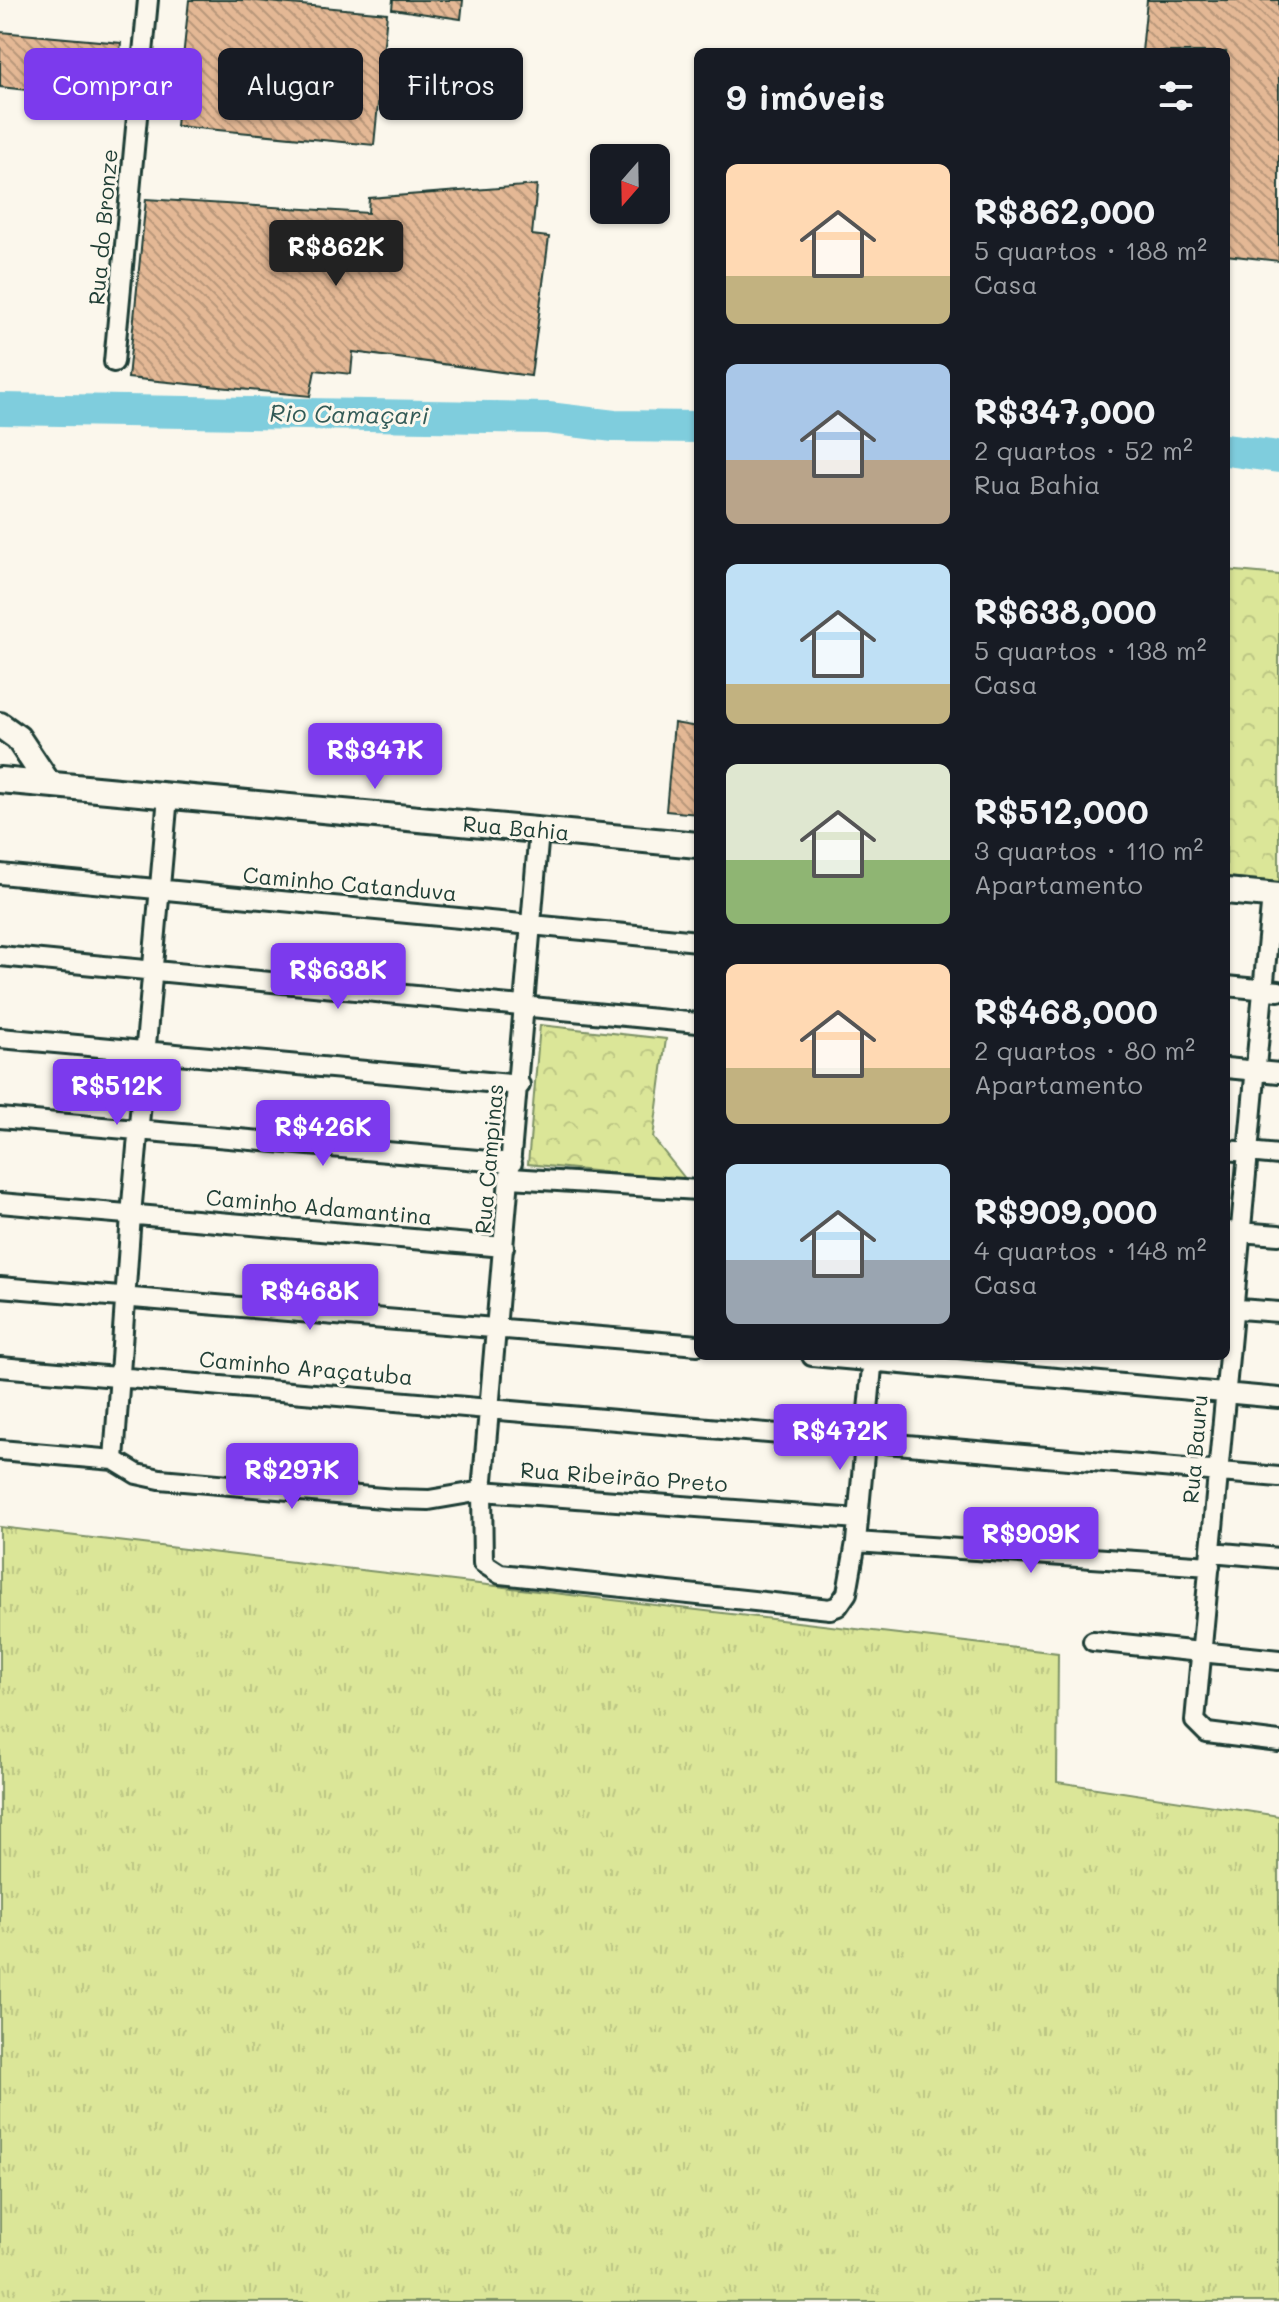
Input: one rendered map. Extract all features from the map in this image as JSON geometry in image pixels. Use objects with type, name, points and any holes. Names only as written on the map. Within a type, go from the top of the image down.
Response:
[{"type":"street","name":"Rua do Bronze","points":[[114,362],[148,0]]},
{"type":"street","points":[[0,725],[18,738],[48,783]]},
{"type":"street","name":"Rua Bahia","points":[[0,780],[694,845]]},
{"type":"street","points":[[0,1450],[114,1460],[117,1376],[168,796]]},
{"type":"street","name":"Rua Campinas","points":[[539,831],[527,1007],[482,1491],[483,1563],[491,1572],[830,1609],[838,1606],[847,1593],[856,1542]]},
{"type":"street","name":"Caminho Catanduva","points":[[0,874],[694,941]]},
{"type":"street","points":[[1230,891],[1275,895]]},
{"type":"street","name":"Rua Bauru","points":[[1230,1282],[1232,1231],[1246,1152],[1253,1070],[1271,990],[1275,895]]},
{"type":"street","points":[[0,956],[694,1023]]},
{"type":"street","points":[[1230,986],[1271,990]]},
{"type":"street","points":[[0,1038],[520,1085]]},
{"type":"street","points":[[1230,1068],[1279,1073]]},
{"type":"street","points":[[0,1118],[694,1190]]},
{"type":"street","points":[[1230,1150],[1279,1155]]},
{"type":"street","name":"Caminho Adamantina","points":[[0,1203],[504,1247]]},
{"type":"street","points":[[1232,1231],[1279,1235]]},
{"type":"street","points":[[0,1287],[694,1345]]},
{"type":"street","points":[[1230,1308],[1279,1312]]},
{"type":"street","points":[[873,1360],[856,1542],[1210,1559],[1279,1558]]},
{"type":"street","points":[[883,1360],[1279,1398]]},
{"type":"street","name":"Rua Bauru","points":[[1226,1360],[1195,1721],[1207,1733],[1279,1742]]},
{"type":"street","name":"Caminho Araçatuba","points":[[0,1367],[1279,1477]]},
{"type":"street","name":"Rua Ribeirão Preto","points":[[114,1460],[137,1474],[160,1479],[378,1498],[429,1500],[482,1491],[858,1519]]},
{"type":"street","points":[[1093,1641],[1279,1660]]},
{"type":"green space","points":[[1230,570],[1279,575],[1279,882],[1230,877]]},
{"type":"green space","points":[[540,1025],[666,1039],[653,1138],[687,1181],[528,1164]]},
{"type":"green space","points":[[0,1527],[1058,1653],[1057,1782],[1279,1816],[1279,2302],[0,2302]]},
{"type":"building","points":[[189,0],[247,0],[387,13],[384,48],[379,48],[374,145],[176,126],[177,120],[202,120],[202,48],[184,48]]},
{"type":"building","points":[[393,0],[463,0],[461,19],[392,9]]},
{"type":"building","points":[[1147,0],[1279,0],[1279,261],[1230,255],[1230,48],[1142,48]]},
{"type":"building","points":[[0,32],[121,43],[120,48],[24,48],[24,90],[0,87]]},
{"type":"building","points":[[537,185],[532,235],[549,237],[531,376],[353,352],[351,374],[315,370],[310,396],[128,378],[146,199],[368,213],[369,198]]},
{"type":"building","points":[[674,723],[694,726],[694,814],[666,811]]},
{"type":"waterway","name":"Rio Camaçari","points":[[0,409],[548,418],[614,426],[694,427]]},
{"type":"waterway","name":"Rio Camaçari","points":[[1230,451],[1279,457]]}]
